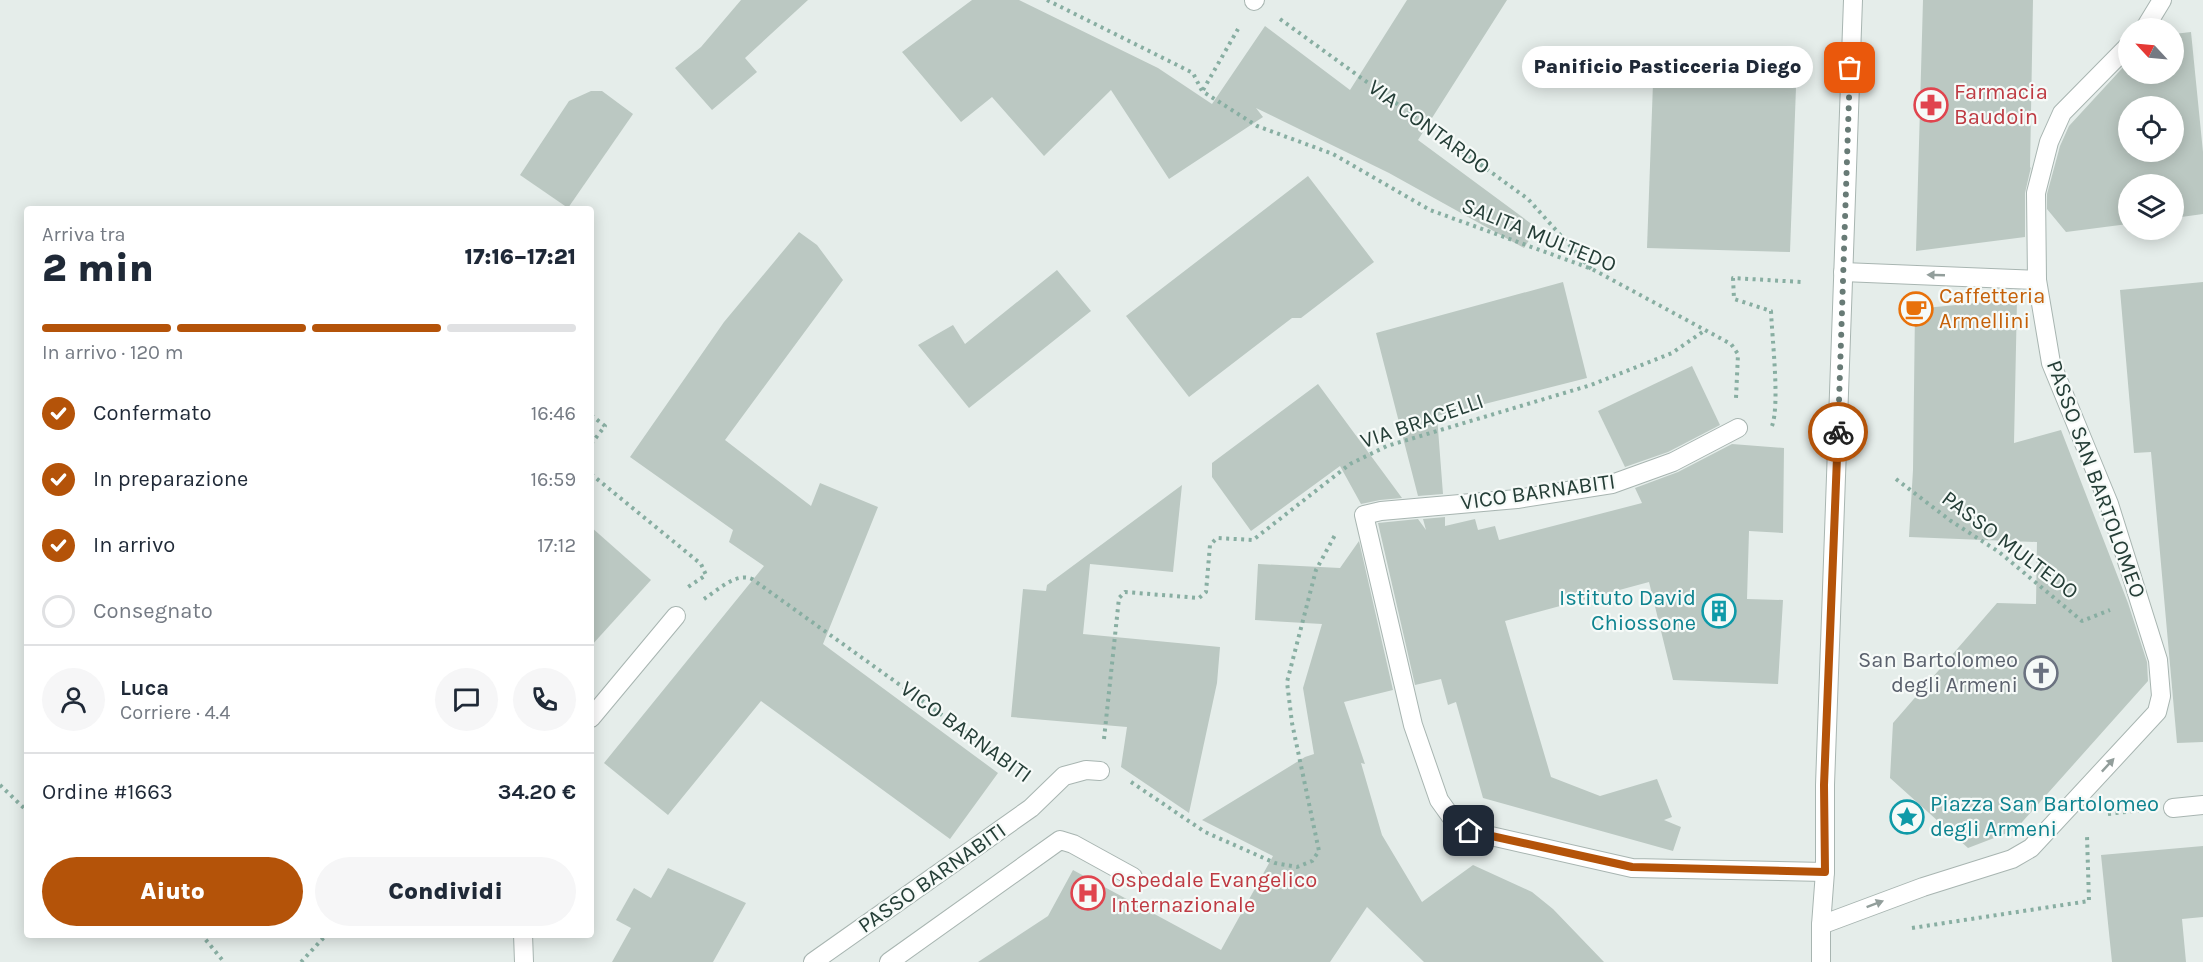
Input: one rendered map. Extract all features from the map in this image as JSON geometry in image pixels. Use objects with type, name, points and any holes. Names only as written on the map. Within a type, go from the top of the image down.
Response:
[{"type":"street","points":[[1821,962],[1825,872],[1824,785],[1853,0]]},
{"type":"street","points":[[2151,18],[2162,0]]},
{"type":"street","name":"PASSO SAN BARTOLOMEO","points":[[1821,925],[1912,891],[2012,859],[2031,848],[2157,712],[2161,696],[2158,660],[2109,504],[2051,363],[2037,280],[2036,193],[2049,142],[2062,113],[2118,56]]},
{"type":"street","points":[[1843,272],[2037,280]]},
{"type":"street","name":"VICO BARNABITI","points":[[1364,515],[1381,511],[1517,499],[1612,484],[1673,462],[1738,428]]},
{"type":"street","points":[[1364,515],[1413,725],[1439,800],[1454,821],[1469,831],[1632,867],[1825,872]]},
{"type":"street","points":[[594,714],[676,616]]},
{"type":"street","name":"VICO BARNABITI","points":[[1048,791],[1064,776],[1073,772],[1100,771]]},
{"type":"street","name":"PASSO BARNABITI","points":[[813,962],[1031,808],[1048,791]]},
{"type":"street","points":[[2173,808],[2203,805]]},
{"type":"street","points":[[889,962],[1060,840],[1073,844],[1133,877]]},
{"type":"street","points":[[523,938],[524,962]]},
{"type":"path","name":"SALITA MULTEDO","points":[[1047,0],[1193,73],[1202,91],[1257,126],[1333,154],[1430,210],[1592,269],[1731,344],[1738,354],[1734,423],[1738,428]]},
{"type":"path","points":[[1202,91],[1255,0]]},
{"type":"path","name":"VIA CONTARDO","points":[[1255,0],[1528,199],[1592,269]]},
{"type":"path","points":[[1738,428],[1751,431],[1766,430],[1771,427],[1774,420],[1774,384],[1771,311],[1734,299],[1732,278],[1801,282]]},
{"type":"path","name":"VIA BRACELLI","points":[[1106,722],[1119,598],[1125,592],[1199,598],[1206,592],[1210,545],[1217,538],[1253,540],[1350,464],[1387,446],[1591,385],[1672,353],[1704,331]]},
{"type":"path","points":[[594,417],[605,426],[594,440]]},
{"type":"path","points":[[594,476],[701,564],[706,575],[683,591]]},
{"type":"path","name":"PASSO MULTEDO","points":[[1896,479],[1951,521],[1999,552],[2082,621],[2122,606],[2138,592]]},
{"type":"path","points":[[1100,771],[1124,778],[1205,832],[1231,845],[1275,863],[1297,867],[1312,861],[1319,851],[1292,723],[1287,682],[1316,570],[1335,534],[1364,515]]},
{"type":"path","name":"VICO BARNABITI","points":[[676,616],[738,577],[745,576],[752,579],[1048,791]]},
{"type":"path","points":[[0,785],[24,808]]},
{"type":"path","points":[[204,938],[224,962]]},
{"type":"path","points":[[301,962],[323,938]]},
{"type":"building","points":[[741,0],[808,0],[745,58],[757,72],[712,110],[675,68],[701,47]]},
{"type":"building","points":[[972,0],[1019,0],[1158,68],[1212,104],[1265,26],[1350,90],[1407,0],[1507,0],[1418,140],[1537,228],[1524,248],[1389,173],[1256,108],[1263,117],[1169,179],[1111,90],[1044,156],[992,97],[961,122],[902,52]]},
{"type":"building","points":[[1923,0],[2033,0],[2031,167],[2025,193],[2025,237],[1916,251]]},
{"type":"building","points":[[2191,32],[2203,152],[2203,214],[2184,217],[2184,174],[2118,174],[2118,225],[2066,232],[2047,209],[2047,194],[2060,146],[2069,126],[2118,73],[2118,84],[2184,84],[2184,33]]},
{"type":"building","points":[[1653,83],[1796,87],[1790,252],[1647,248]]},
{"type":"building","points":[[591,91],[602,91],[633,114],[569,206],[565,206],[520,175],[569,101]]},
{"type":"building","points":[[1308,176],[1374,262],[1301,318],[1292,318],[1189,397],[1126,316]]},
{"type":"building","points":[[799,232],[817,245],[843,280],[725,440],[811,506],[820,483],[878,507],[823,644],[998,773],[950,839],[761,701],[668,815],[604,763],[764,566],[729,542],[733,530],[630,457],[724,322]]},
{"type":"building","points":[[1057,270],[1091,311],[969,408],[918,345],[953,325],[965,344]]},
{"type":"building","points":[[1563,282],[1587,378],[1437,416],[1443,494],[1418,496],[1376,333]]},
{"type":"building","points":[[2203,282],[2203,742],[2177,743],[2151,452],[2134,453],[2120,290]]},
{"type":"building","points":[[2017,299],[2014,443],[2061,430],[2128,603],[2147,662],[2148,681],[2015,830],[1968,848],[1890,778],[1893,723],[1997,603],[2036,604],[2037,542],[1909,537],[1913,470],[1915,309]]},
{"type":"building","points":[[1692,366],[1720,425],[1668,452],[1625,467],[1598,411]]},
{"type":"building","points":[[1318,384],[1402,498],[1361,504],[1340,466],[1251,531],[1212,477],[1212,463]]},
{"type":"building","name":"Istituto David Chiossone","points":[[1732,444],[1784,448],[1783,533],[1749,531],[1747,599],[1783,600],[1778,684],[1673,680],[1649,582],[1505,621],[1551,777],[1600,796],[1657,779],[1672,817],[1664,820],[1681,827],[1673,851],[1483,798],[1456,702],[1448,705],[1441,679],[1415,685],[1378,523],[1418,519],[1426,530],[1423,519],[1445,517],[1445,526],[1475,519],[1478,530],[1495,526],[1499,540],[1642,503],[1635,488],[1678,472]]},
{"type":"building","points":[[1182,485],[1173,572],[1090,564],[1083,634],[1220,647],[1217,683],[1189,813],[1121,767],[1127,727],[1011,717],[1023,589],[1046,591],[1047,585]]},
{"type":"building","points":[[594,530],[651,580],[594,643]]},
{"type":"building","points":[[1359,541],[1393,690],[1344,702],[1365,764],[1361,763],[1382,835],[1422,902],[1473,865],[1532,892],[1553,909],[1604,962],[1424,962],[1367,907],[1330,962],[978,962],[1048,916],[1073,870],[1221,950],[1273,856],[1202,820],[1305,757],[1314,754],[1303,688],[1322,624],[1255,620],[1258,564],[1340,568]]},
{"type":"building","points":[[2203,846],[2203,917],[2182,919],[2186,962],[2112,962],[2101,855]]},
{"type":"building","points":[[668,868],[746,903],[713,962],[612,962],[631,928],[616,920],[634,888],[651,898]]},
{"type":"way so far","points":[[1838,432],[1850,68]]},
{"type":"place","name":"Panificio Pasticceria Diego","points":[[1850,68]]},
{"type":"place","name":"Farmacia Baudoin","points":[[1931,105]]},
{"type":"place","name":"Caffetteria Armellini","points":[[1916,309]]},
{"type":"place","name":"Istituto David Chiossone","points":[[1719,611]]},
{"type":"place","name":"San Bartolomeo degli Armeni","points":[[2041,673]]},
{"type":"place","name":"Piazza San Bartolomeo degli Armeni","points":[[1907,817]]},
{"type":"place","name":"Ospedale Evangelico Internazionale","points":[[1088,893]]},
{"type":"route","points":[[1469,831],[1632,867],[1825,872],[1824,785],[1838,432]]}]
